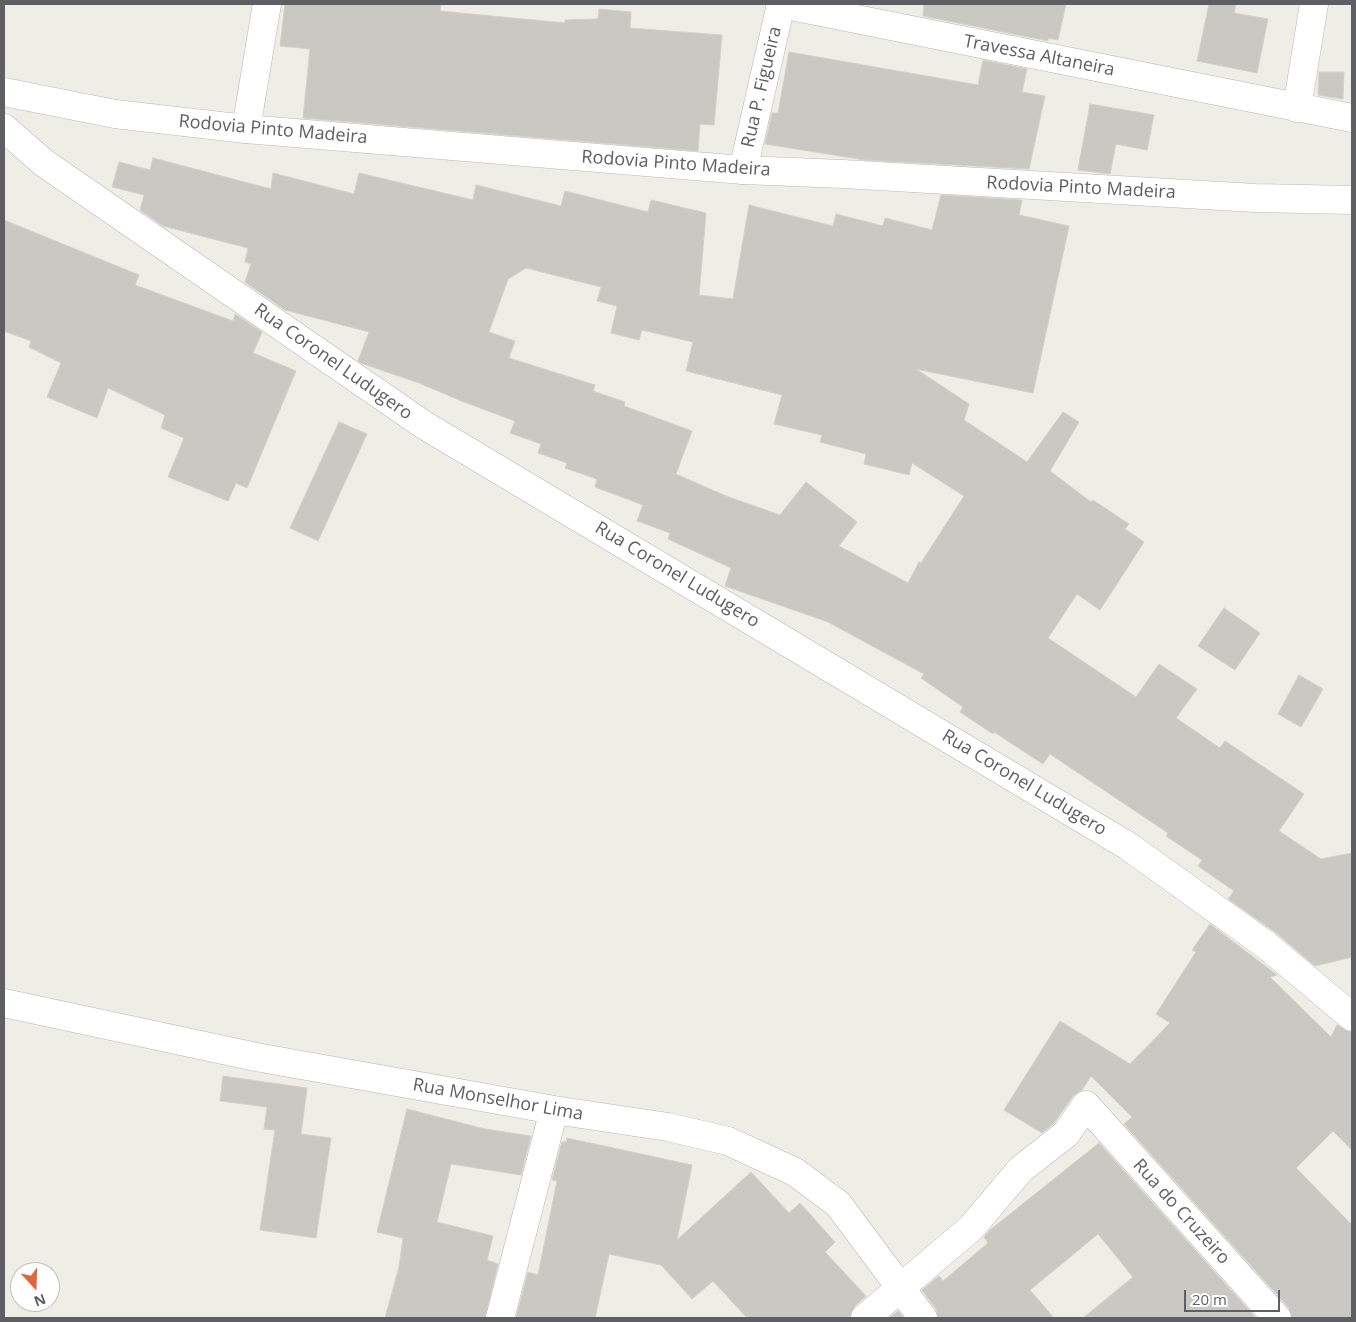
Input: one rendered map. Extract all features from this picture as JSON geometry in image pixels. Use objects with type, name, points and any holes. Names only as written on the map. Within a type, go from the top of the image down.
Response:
[{"type":"street","points":[[246,129],[266,4]]},
{"type":"street","name":"Travessa Altaneira","points":[[781,4],[1352,118]]},
{"type":"street","name":"Rua P. Figueira","points":[[743,170],[781,4]]},
{"type":"street","points":[[1297,108],[1314,4]]},
{"type":"street","name":"Rodovia Pinto Madeira","points":[[4,92],[115,114],[246,129],[743,170],[1255,198],[1352,200]]},
{"type":"street","name":"Rua Coronel Ludugero","points":[[4,128],[44,163],[424,425],[1128,846],[1266,945],[1352,1017]]},
{"type":"street","name":"Rua Monselhor Lima","points":[[4,1003],[256,1057],[554,1110],[668,1127],[728,1141],[795,1172],[838,1204],[899,1289],[923,1318]]},
{"type":"street","name":"Rua do Cruzeiro","points":[[899,1289],[971,1228],[1021,1169],[1066,1134],[1086,1105],[1277,1318]]},
{"type":"street","points":[[500,1318],[554,1110]]},
{"type":"street","points":[[865,1318],[899,1289]]},
{"type":"building","points":[[285,4],[441,4],[440,11],[565,23],[565,20],[598,19],[599,9],[631,12],[630,28],[722,35],[714,125],[700,124],[698,151],[303,118],[310,49],[280,46]]},
{"type":"building","points":[[924,4],[1066,4],[1058,40],[1048,38],[1048,41],[923,16]]},
{"type":"building","points":[[1209,4],[1236,4],[1234,13],[1268,19],[1257,73],[1197,61]]},
{"type":"building","points":[[789,52],[978,85],[983,60],[1027,69],[1022,92],[1045,96],[1029,169],[865,160],[765,144],[772,113],[778,113]]},
{"type":"building","points":[[1319,72],[1344,72],[1343,99],[1318,95]]},
{"type":"building","points":[[1090,104],[1154,115],[1147,150],[1116,144],[1110,174],[1078,170]]},
{"type":"building","points":[[153,158],[271,189],[273,173],[354,194],[359,173],[473,200],[476,185],[561,206],[565,191],[648,212],[651,200],[706,213],[699,295],[733,299],[749,205],[833,226],[836,214],[883,226],[885,218],[932,230],[941,195],[1022,200],[1019,215],[1069,226],[1033,393],[916,369],[969,404],[964,420],[1027,462],[1063,412],[1079,422],[1050,471],[1091,502],[1093,500],[1129,524],[1125,529],[1144,542],[1100,610],[1077,594],[1048,638],[1136,697],[1159,664],[1197,689],[1176,718],[1220,748],[1225,741],[1304,794],[1279,831],[1321,859],[1352,853],[1352,957],[1315,966],[1275,932],[1228,899],[1234,891],[1198,866],[1202,860],[1166,836],[1168,833],[1050,754],[1043,764],[994,732],[993,734],[960,712],[963,707],[921,678],[924,674],[828,622],[725,586],[731,568],[668,539],[670,533],[637,521],[643,505],[595,487],[597,479],[565,468],[567,463],[538,453],[541,444],[510,433],[515,421],[419,383],[361,363],[358,361],[369,332],[285,310],[245,282],[251,264],[245,262],[248,248],[163,226],[140,210],[144,195],[112,187],[119,162],[150,170]],"holes":[[[526,268],[601,287],[597,301],[617,306],[611,333],[639,340],[642,330],[693,342],[686,371],[782,395],[774,424],[822,435],[820,442],[866,454],[864,464],[909,475],[912,463],[964,496],[921,563],[919,562],[908,583],[839,546],[857,522],[806,482],[780,515],[726,496],[676,474],[692,431],[624,406],[625,402],[593,391],[595,385],[509,358],[515,341],[489,332],[508,279]]]},
{"type":"building","points":[[4,220],[139,275],[135,285],[233,321],[235,314],[262,332],[253,353],[296,371],[247,488],[236,483],[228,501],[168,477],[184,438],[161,428],[165,415],[108,388],[97,418],[47,397],[61,363],[29,347],[31,341],[4,331]]},
{"type":"building","points":[[339,422],[367,434],[318,541],[290,528]]},
{"type":"building","points":[[1224,608],[1260,633],[1235,670],[1198,646]]},
{"type":"building","points":[[1299,675],[1323,689],[1301,727],[1278,714]]},
{"type":"building","points":[[1210,924],[1277,975],[1270,977],[1331,1037],[1337,1025],[1352,1032],[1352,1150],[1333,1131],[1296,1168],[1352,1225],[1352,1318],[1292,1318],[1289,1308],[1124,1124],[1132,1117],[1091,1076],[1082,1090],[1073,1096],[1054,1123],[1042,1133],[1004,1110],[1060,1021],[1130,1064],[1170,1023],[1156,1014],[1196,952],[1192,950]]},
{"type":"building","points":[[223,1076],[307,1088],[301,1134],[331,1138],[316,1238],[260,1230],[275,1130],[264,1129],[267,1107],[220,1101]]},
{"type":"building","points":[[407,1109],[485,1129],[531,1136],[521,1175],[451,1164],[437,1222],[493,1236],[487,1260],[498,1264],[485,1318],[385,1318],[399,1267],[403,1238],[377,1232]]},
{"type":"building","points":[[567,1138],[692,1165],[677,1240],[751,1172],[789,1213],[800,1203],[835,1242],[825,1252],[866,1296],[855,1306],[850,1318],[747,1318],[713,1281],[692,1299],[661,1265],[609,1254],[595,1318],[516,1318],[528,1272],[538,1275],[557,1181],[552,1180],[562,1142],[566,1142]]},
{"type":"building","points":[[1099,1143],[1256,1318],[1083,1318],[1133,1277],[1098,1234],[1030,1290],[1054,1318],[938,1318],[936,1309],[922,1290],[939,1276],[943,1281],[988,1243],[984,1237],[990,1230]]},
{"type":"building","points":[[898,1311],[904,1318],[889,1318]]}]
